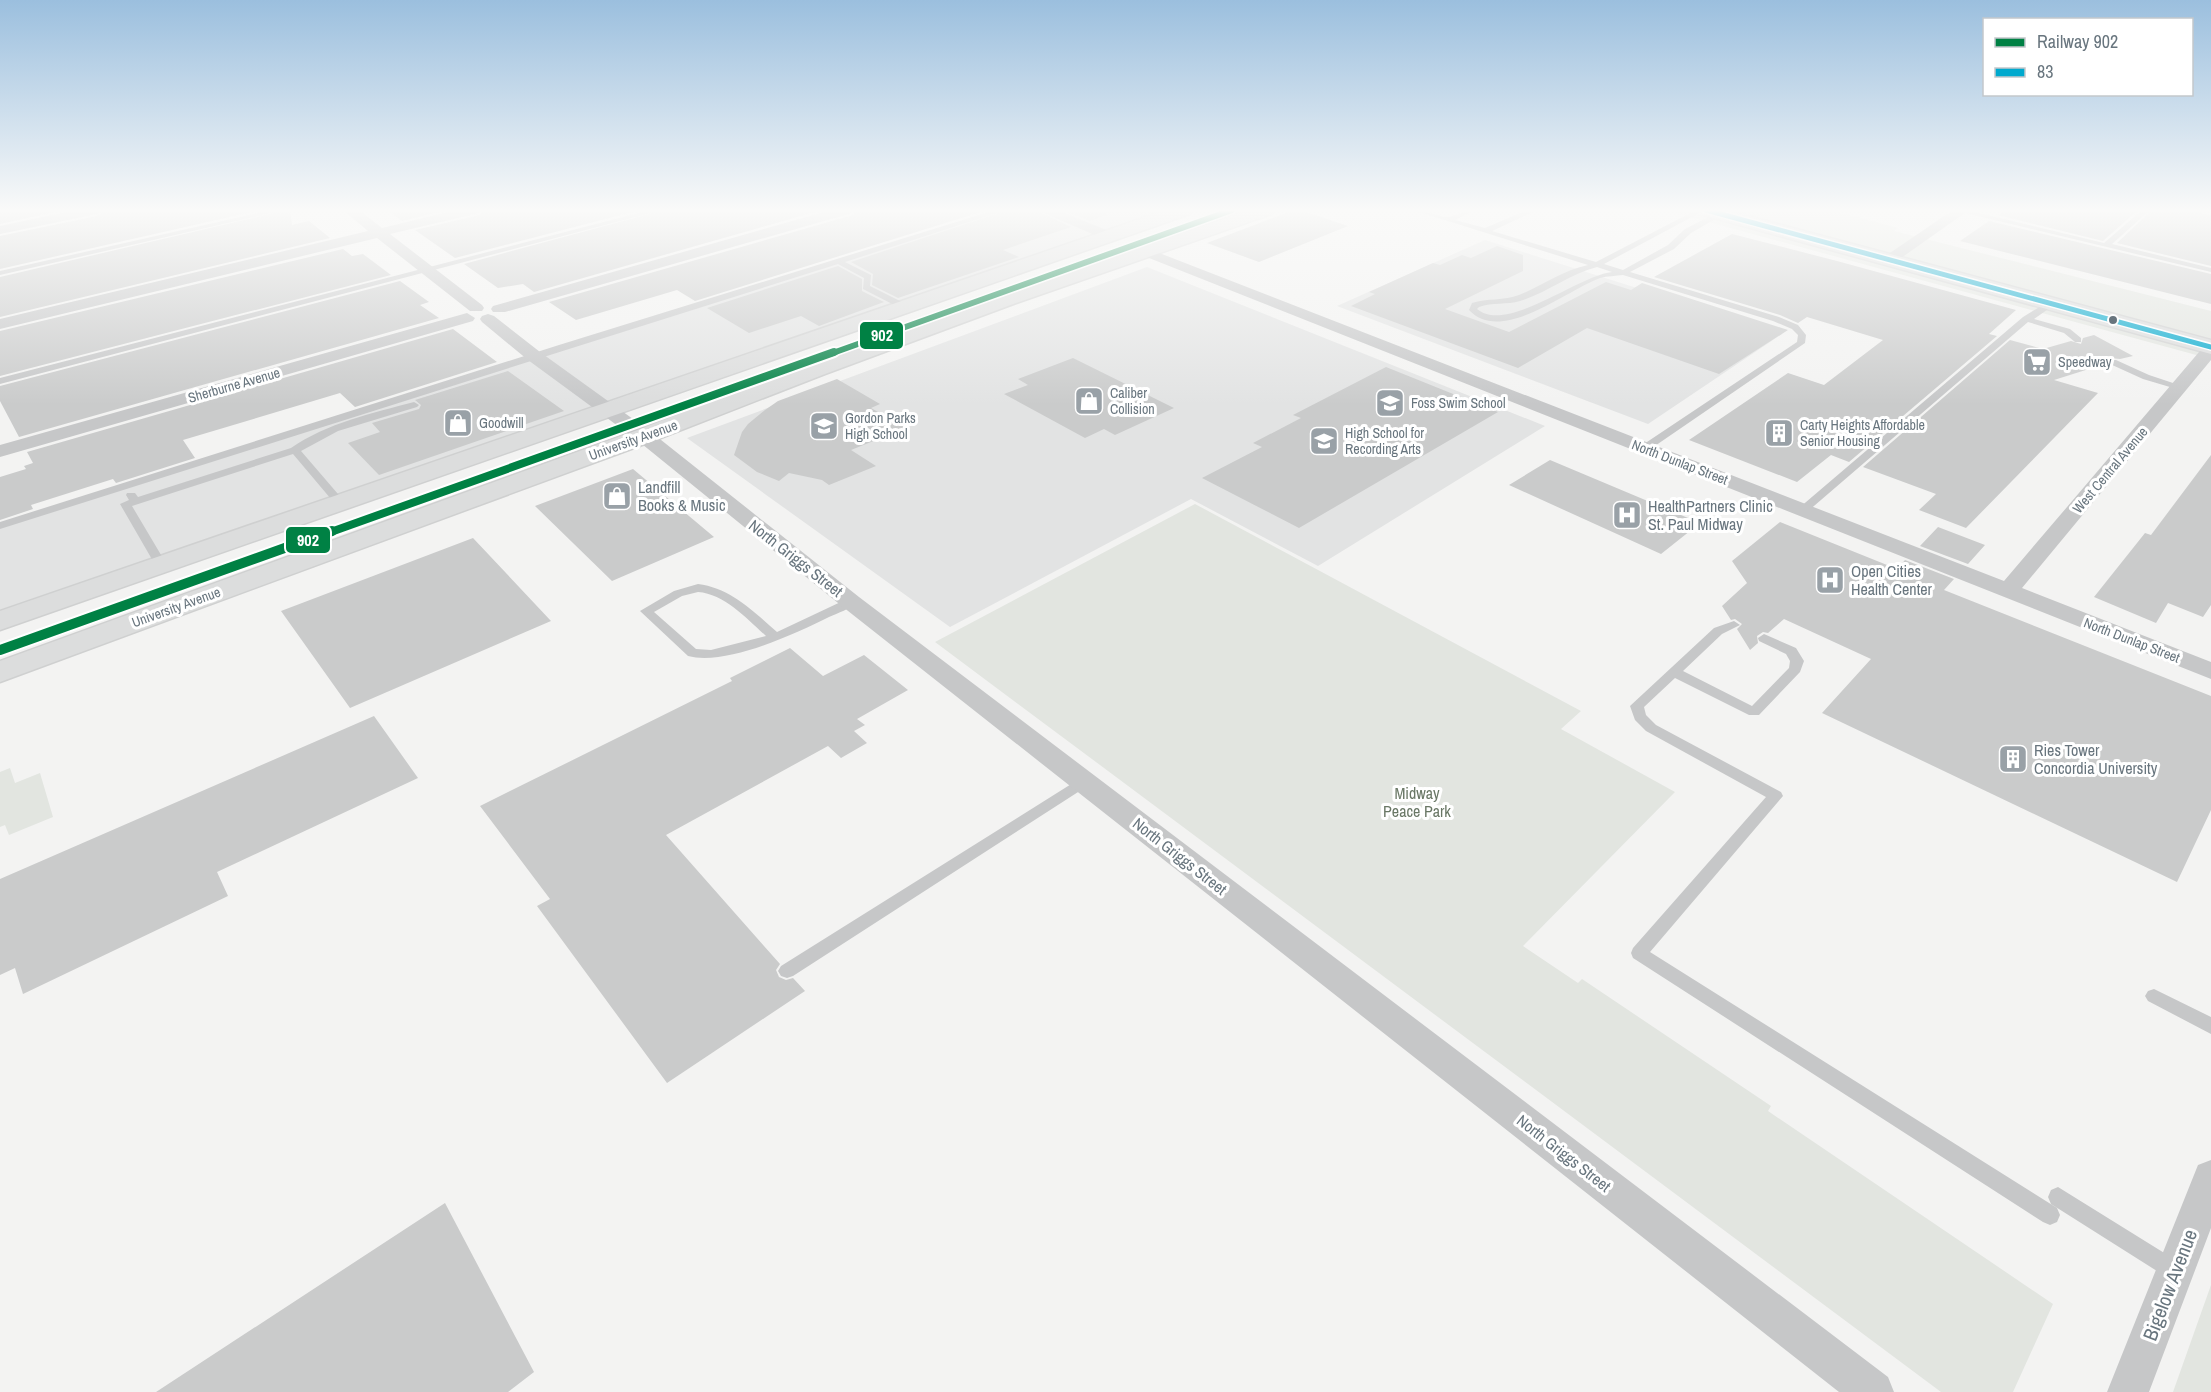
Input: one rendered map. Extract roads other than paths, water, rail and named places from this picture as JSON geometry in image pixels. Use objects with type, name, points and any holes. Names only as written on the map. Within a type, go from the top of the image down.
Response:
[{"type":"main road","points":[[0,621],[997,275]]},
{"type":"main road","name":"University Avenue","points":[[0,672],[644,436],[817,369],[1082,275]]},
{"type":"main road","points":[[1946,275],[2211,348]]},
{"type":"main road","points":[[2019,275],[2043,281]]},
{"type":"street","points":[[0,324],[204,275]]},
{"type":"street","name":"North Griggs Street","points":[[434,275],[539,360],[644,436],[851,602],[1873,1392]]},
{"type":"street","name":"Sherburne Avenue","points":[[0,451],[620,275]]},
{"type":"street","name":"North Dunlap Street","points":[[1205,275],[2211,671]]},
{"type":"street","name":"West Central Avenue","points":[[2008,591],[2211,348]]},
{"type":"street","name":"Bigelow Avenue","points":[[2128,1392],[2211,1178]]},
{"type":"lane","points":[[0,381],[403,275]]},
{"type":"lane","points":[[0,526],[539,360],[796,275]]},
{"type":"lane","points":[[864,275],[868,277],[866,287],[905,307]]},
{"type":"lane","points":[[1567,275],[1518,299],[1484,302],[1475,305],[1473,310],[1479,315],[1493,319],[1510,317],[1525,313],[1599,276],[1607,275]]},
{"type":"lane","points":[[1630,275],[1776,319],[1795,327],[1802,335],[1801,343],[1645,448]]},
{"type":"lane","points":[[1803,510],[2026,319],[2042,311],[2051,303]]},
{"type":"lane","points":[[2026,319],[2067,331],[2078,340]]},
{"type":"lane","points":[[447,394],[539,360]]},
{"type":"lane","points":[[2113,362],[2145,377],[2180,387]]},
{"type":"lane","points":[[161,565],[126,504],[295,450],[304,442],[324,434],[414,405]]},
{"type":"lane","points":[[295,450],[340,503]]},
{"type":"lane","points":[[126,487],[135,501]]},
{"type":"lane","points":[[776,638],[734,603],[713,591],[698,588],[646,611],[693,653],[711,654],[776,638],[851,602]]},
{"type":"lane","points":[[1734,625],[1718,631],[1637,706],[1640,717],[1651,728],[1776,796],[1639,953],[2054,1206],[2175,1271]]},
{"type":"lane","points":[[1674,672],[1754,712],[1795,669],[1797,661],[1791,651],[1764,638]]},
{"type":"lane","points":[[787,971],[1084,781]]},
{"type":"lane","points":[[2154,996],[2211,1026]]},
{"type":"rail line","name":"902","points":[[0,650],[1050,275]]},
{"type":"place","name":"Speedway","points":[[2037,362]]},
{"type":"place","name":"Caliber Collision","points":[[1089,401]]},
{"type":"place","name":"Foss Swim School","points":[[1390,403]]},
{"type":"place","name":"Goodwill","points":[[458,423]]},
{"type":"place","name":"Gordon Parks High School","points":[[824,426]]},
{"type":"place","name":"Carty Heights Affordable Senior Housing","points":[[1779,433]]},
{"type":"place","name":"High School for Recording Arts","points":[[1324,441]]},
{"type":"place","name":"Landfill Books & Music","points":[[617,496]]},
{"type":"place","name":"HealthPartners Clinic St. Paul Midway","points":[[1627,515]]},
{"type":"place","name":"Open Cities Health Center","points":[[1830,580]]},
{"type":"place","name":"Ries Tower Concordia University","points":[[2013,759]]},
{"type":"park label","name":"Midway Peace Park","points":[[1417,802]]}]
